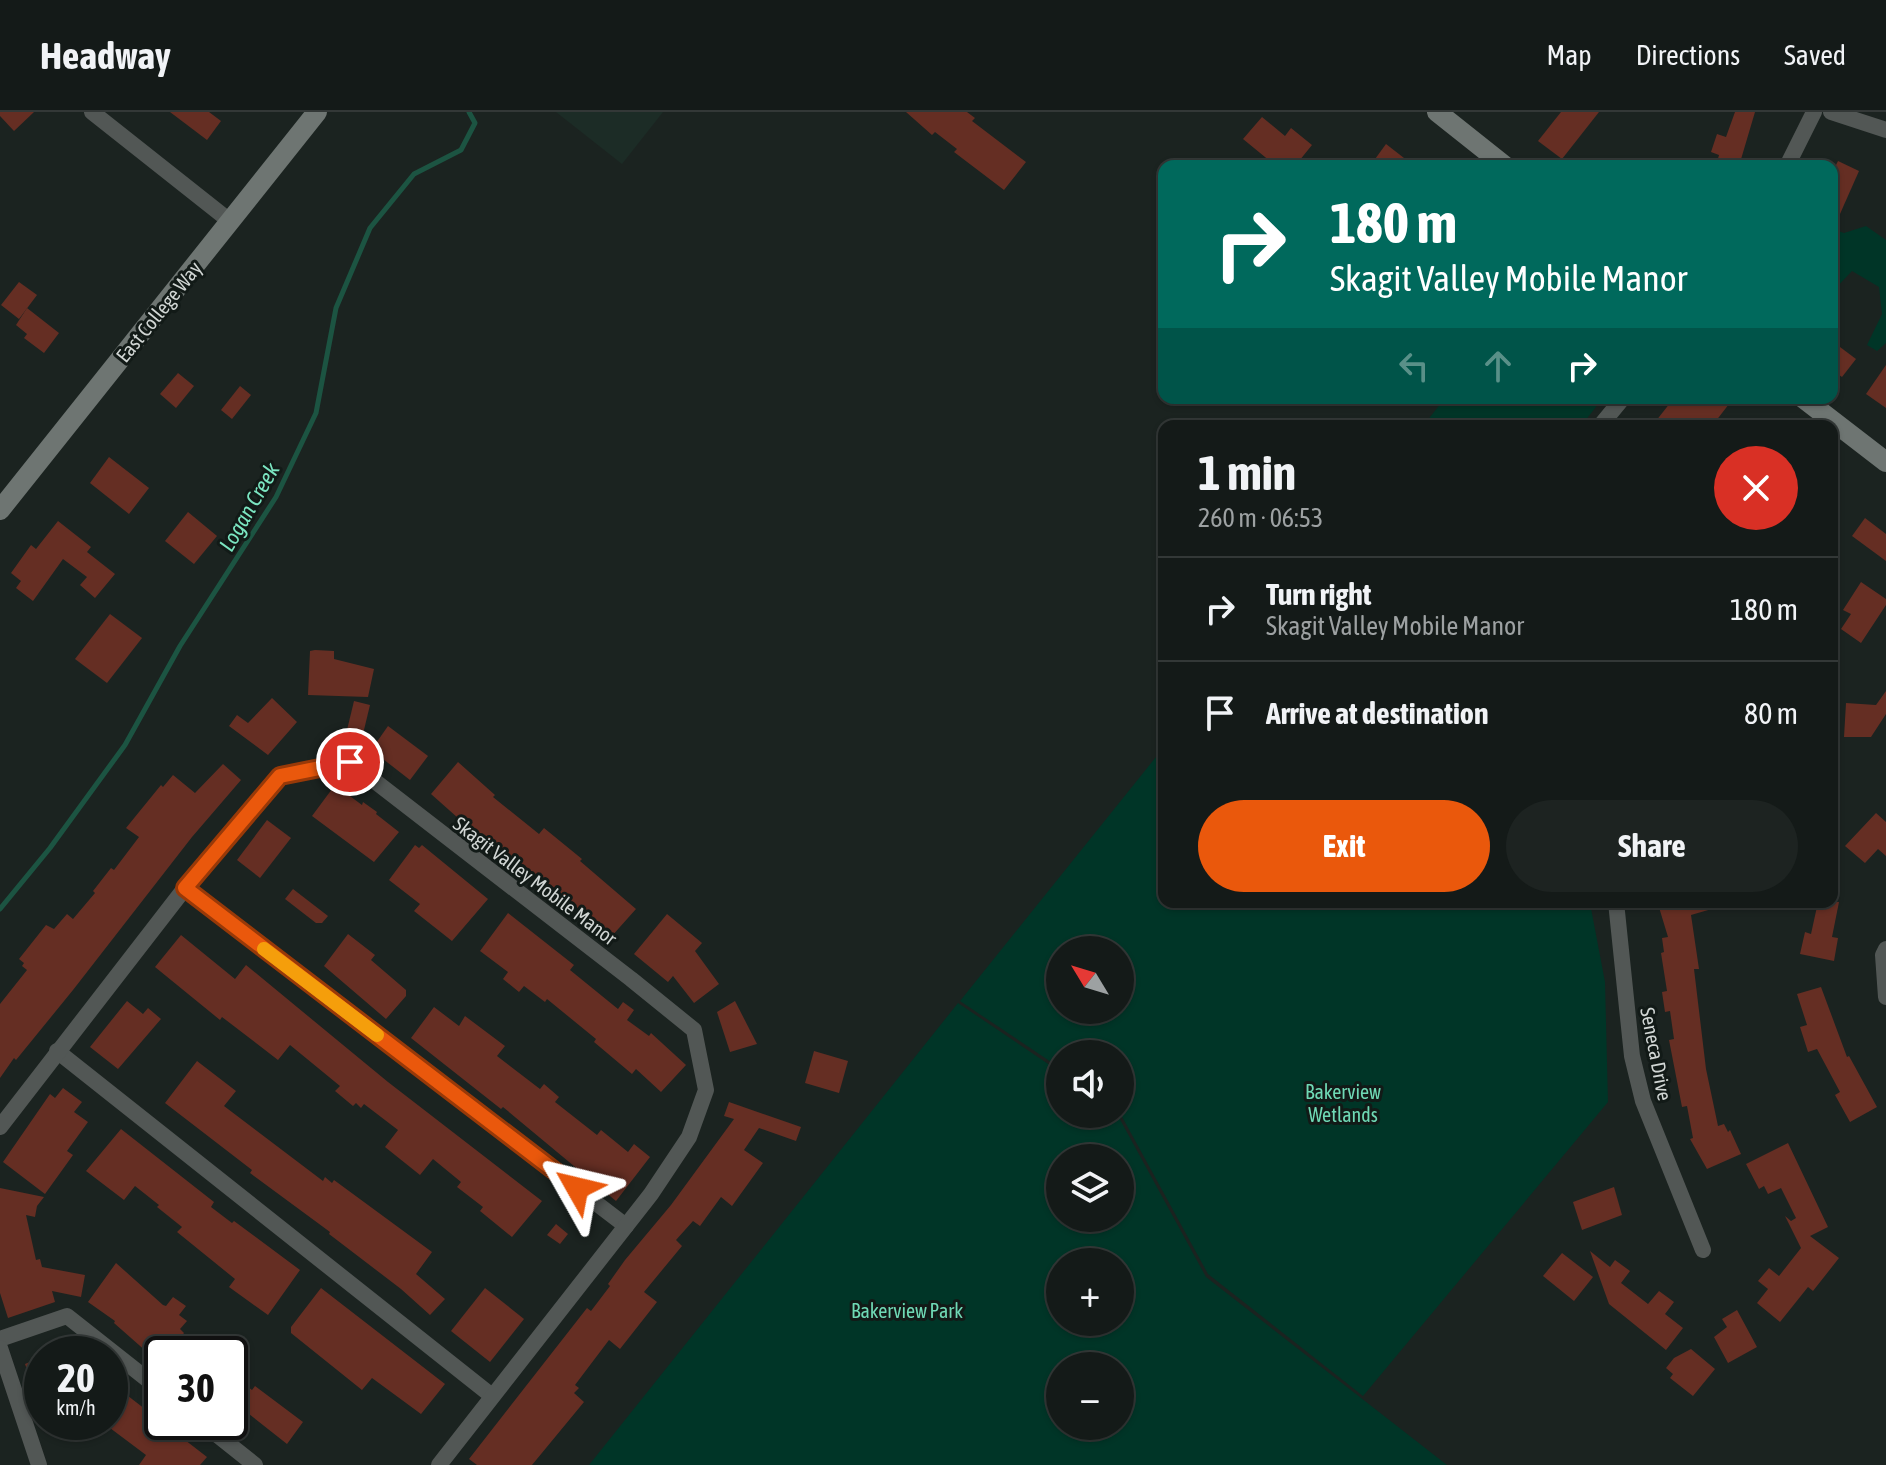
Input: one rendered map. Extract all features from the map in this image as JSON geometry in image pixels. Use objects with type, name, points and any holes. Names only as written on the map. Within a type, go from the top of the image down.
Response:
[{"type":"main road","name":"East College Way","points":[[3,501],[317,112]]},
{"type":"main road","points":[[1437,112],[1497,160]]},
{"type":"main road","points":[[1811,404],[1832,420]]},
{"type":"main road","points":[[1838,425],[1886,462]]},
{"type":"street","points":[[92,112],[231,222]]},
{"type":"street","points":[[1790,160],[1814,112]]},
{"type":"street","points":[[1831,112],[1886,130]]},
{"type":"street","points":[[1605,420],[1618,404]]},
{"type":"street","name":"Skagit Valley Mobile Manor","points":[[0,1127],[185,888],[280,776],[350,762],[694,1030],[706,1090],[689,1137],[626,1226],[439,1465]]},
{"type":"street","points":[[185,888],[626,1226]]},
{"type":"street","name":"Seneca Drive","points":[[1617,908],[1632,1056],[1643,1101],[1703,1250]]},
{"type":"street","points":[[1886,949],[1883,955],[1886,997]]},
{"type":"street","points":[[57,1051],[492,1396]]},
{"type":"street","points":[[0,1339],[67,1316],[144,1377]]},
{"type":"street","points":[[0,1348],[39,1465]]},
{"type":"street","points":[[224,1440],[255,1465]]},
{"type":"shaded area","points":[[556,112],[663,112],[622,164]]},
{"type":"green space","points":[[1866,226],[1886,240],[1886,343],[1877,351],[1867,345],[1882,314],[1879,287],[1852,271],[1838,286],[1838,231],[1844,233]]},
{"type":"green space","points":[[1440,404],[1598,404],[1586,420],[1428,420]]},
{"type":"green space","name":"Bakerview Wetlands","points":[[1158,754],[1158,908],[1591,908],[1605,982],[1608,1102],[1363,1396],[1208,1274],[1128,1128],[1134,1128],[1134,1040],[1046,1040],[1046,1059],[960,1001]]},
{"type":"green space","name":"Bakerview Park","points":[[958,1003],[1046,1063],[1046,1128],[1125,1128],[1133,1144],[1046,1144],[1046,1232],[1134,1232],[1134,1145],[1206,1277],[1447,1465],[589,1465]]},
{"type":"building","points":[[0,112],[34,112],[14,131]]},
{"type":"building","points":[[170,112],[209,112],[221,121],[207,140]]},
{"type":"building","points":[[906,112],[967,112],[975,118],[972,121],[1026,162],[1004,190],[954,152],[957,149],[935,132],[932,135]]},
{"type":"building","points":[[1561,112],[1599,112],[1562,159],[1538,141]]},
{"type":"building","points":[[1735,112],[1755,112],[1741,160],[1718,160],[1719,155],[1711,152],[1717,134],[1726,137]]},
{"type":"building","points":[[1262,117],[1285,136],[1291,128],[1312,145],[1300,160],[1269,160],[1243,139]]},
{"type":"building","points":[[1386,144],[1404,158],[1402,160],[1374,160]]},
{"type":"building","points":[[1838,161],[1859,171],[1838,218]]},
{"type":"building","points":[[19,282],[37,295],[19,319],[1,305]]},
{"type":"building","points":[[27,308],[59,333],[44,353],[24,338],[27,334],[16,325]]},
{"type":"building","points":[[1838,346],[1856,359],[1842,377],[1838,374]]},
{"type":"building","points":[[1886,365],[1886,408],[1866,394]]},
{"type":"building","points":[[178,373],[194,386],[176,408],[160,394]]},
{"type":"building","points":[[240,386],[251,395],[232,419],[221,410]]},
{"type":"building","points":[[1669,404],[1729,404],[1717,420],[1657,420]]},
{"type":"building","points":[[109,457],[149,488],[129,514],[90,483]]},
{"type":"building","points":[[188,512],[217,536],[194,564],[165,541]]},
{"type":"building","points":[[1865,518],[1886,534],[1886,561],[1852,536]]},
{"type":"building","points":[[58,521],[91,547],[87,552],[115,574],[95,598],[80,585],[87,577],[63,559],[33,601],[16,588],[21,581],[11,573],[31,545],[36,549]]},
{"type":"building","points":[[1861,582],[1886,599],[1886,605],[1861,643],[1841,629],[1851,614],[1843,610]]},
{"type":"building","points":[[110,614],[142,638],[107,683],[75,659]]},
{"type":"building","points":[[310,651],[334,651],[334,659],[374,669],[368,697],[308,695]]},
{"type":"building","points":[[1886,691],[1886,714],[1871,737],[1844,737],[1846,703],[1876,705]]},
{"type":"building","points":[[272,698],[297,722],[268,755],[229,726],[237,715],[248,723]]},
{"type":"building","points":[[354,701],[370,705],[363,734],[347,730]]},
{"type":"building","points":[[388,726],[428,756],[410,780],[374,752],[374,746]]},
{"type":"building","points":[[458,762],[495,795],[493,797],[539,834],[544,828],[636,909],[611,937],[557,890],[467,826],[431,794]]},
{"type":"building","points":[[223,764],[241,780],[0,1078],[0,1004],[27,970],[19,959],[46,925],[54,929],[67,914],[73,919],[111,868],[114,870],[139,837],[126,828],[161,785],[163,787],[173,775],[195,793]]},
{"type":"building","points":[[335,785],[377,812],[399,832],[374,862],[312,816]]},
{"type":"building","points":[[1876,813],[1886,822],[1886,856],[1878,849],[1865,863],[1845,846]]},
{"type":"building","points":[[267,820],[291,838],[260,878],[237,860]]},
{"type":"building","points":[[415,845],[419,848],[422,845],[488,899],[452,941],[414,911],[420,904],[389,880]]},
{"type":"building","points":[[293,889],[328,916],[322,923],[316,923],[285,899]]},
{"type":"building","points":[[1659,908],[1715,908],[1691,915],[1699,969],[1694,969],[1706,1069],[1718,1126],[1724,1124],[1728,1132],[1730,1130],[1741,1154],[1707,1169],[1690,1139],[1693,1138],[1687,1106],[1682,1107],[1669,1040],[1674,1039],[1670,1011],[1665,1012],[1662,992],[1667,991],[1661,953],[1664,952],[1662,938],[1668,937]]},
{"type":"building","points":[[1817,908],[1838,908],[1832,937],[1838,938],[1834,961],[1800,954],[1805,932],[1811,934]]},
{"type":"building","points":[[508,913],[574,965],[570,970],[618,1009],[623,1002],[634,1010],[627,1020],[649,1036],[651,1033],[686,1065],[661,1092],[636,1069],[632,1074],[594,1042],[596,1039],[547,999],[545,1002],[524,986],[519,992],[503,979],[508,972],[480,951]]},
{"type":"building","points":[[667,914],[702,943],[695,951],[719,984],[694,1003],[673,976],[668,982],[634,954]]},
{"type":"building","points":[[348,934],[375,955],[371,960],[406,990],[406,996],[386,1019],[324,966]]},
{"type":"building","points":[[181,935],[235,979],[246,965],[388,1082],[542,1201],[512,1237],[480,1211],[483,1207],[457,1187],[461,1182],[433,1159],[420,1175],[385,1147],[398,1130],[364,1104],[361,1108],[356,1103],[353,1106],[335,1091],[340,1086],[290,1045],[278,1060],[222,1017],[220,1020],[155,967]]},
{"type":"building","points":[[1821,987],[1847,1057],[1877,1107],[1850,1122],[1835,1095],[1840,1092],[1817,1049],[1808,1052],[1800,1027],[1807,1025],[1797,994]]},
{"type":"building","points":[[127,1001],[143,1014],[148,1008],[161,1019],[118,1069],[90,1047]]},
{"type":"building","points":[[735,1001],[757,1044],[730,1052],[717,1012]]},
{"type":"building","points":[[434,1007],[459,1026],[465,1016],[505,1046],[497,1056],[540,1089],[544,1084],[559,1097],[555,1102],[597,1135],[601,1130],[628,1152],[634,1144],[650,1157],[616,1201],[503,1107],[501,1109],[411,1038]]},
{"type":"building","points":[[814,1051],[848,1061],[839,1093],[805,1083]]},
{"type":"building","points":[[197,1061],[236,1091],[224,1106],[323,1181],[325,1177],[332,1183],[334,1180],[432,1252],[416,1274],[445,1299],[430,1315],[165,1103]]},
{"type":"building","points":[[63,1088],[82,1102],[74,1112],[88,1122],[67,1151],[73,1155],[45,1194],[3,1162],[50,1094],[55,1098]]},
{"type":"building","points":[[729,1102],[801,1127],[796,1141],[759,1128],[744,1150],[763,1163],[732,1206],[721,1197],[700,1226],[693,1221],[676,1240],[682,1246],[644,1292],[657,1302],[620,1349],[609,1340],[575,1385],[579,1388],[574,1393],[584,1402],[532,1465],[477,1465],[469,1459],[587,1308],[591,1311],[625,1260],[671,1205],[734,1119],[724,1116]]},
{"type":"building","points":[[121,1129],[214,1202],[211,1207],[300,1270],[268,1315],[229,1287],[235,1279],[177,1232],[182,1227],[135,1186],[124,1200],[86,1171]]},
{"type":"building","points":[[1788,1143],[1828,1227],[1810,1236],[1839,1258],[1813,1291],[1808,1287],[1780,1322],[1757,1303],[1768,1289],[1758,1281],[1769,1268],[1779,1276],[1801,1248],[1785,1216],[1791,1221],[1796,1218],[1781,1188],[1768,1194],[1764,1186],[1759,1189],[1746,1164]]},
{"type":"building","points":[[1614,1187],[1622,1215],[1582,1230],[1573,1202]]},
{"type":"building","points":[[0,1188],[44,1197],[37,1206],[35,1217],[26,1215],[36,1260],[40,1259],[42,1267],[85,1275],[81,1297],[52,1291],[55,1302],[8,1318],[0,1293]]},
{"type":"building","points":[[556,1224],[568,1234],[560,1244],[547,1235]]},
{"type":"building","points":[[1590,1251],[1610,1267],[1615,1260],[1630,1271],[1621,1283],[1648,1304],[1659,1291],[1674,1302],[1665,1314],[1683,1328],[1666,1350],[1609,1304]]},
{"type":"building","points":[[1562,1253],[1593,1277],[1574,1301],[1543,1276]]},
{"type":"building","points":[[116,1263],[163,1305],[166,1306],[173,1297],[186,1306],[179,1315],[187,1321],[180,1329],[184,1333],[182,1336],[144,1336],[144,1349],[115,1321],[88,1302]]},
{"type":"building","points":[[321,1288],[445,1384],[421,1414],[372,1378],[362,1390],[291,1333],[291,1327]]},
{"type":"building","points":[[485,1288],[524,1319],[490,1362],[451,1331]]},
{"type":"building","points":[[1737,1310],[1757,1347],[1728,1363],[1714,1337],[1727,1327],[1722,1319]]},
{"type":"building","points":[[1691,1349],[1715,1369],[1693,1396],[1670,1378],[1673,1374],[1666,1368],[1674,1358]]},
{"type":"building","points":[[255,1386],[303,1422],[287,1444],[249,1414],[248,1387],[252,1390]]},
{"type":"building","points":[[128,1396],[144,1408],[144,1440],[185,1440],[207,1457],[200,1465],[139,1465],[146,1455],[126,1440]]},
{"type":"waterway","name":"Logan Creek","points":[[0,909],[50,848],[125,745],[180,646],[276,497],[316,413],[336,308],[370,228],[414,174],[461,150],[475,123],[469,112]]},
{"type":"slow traffic","points":[[264,949],[377,1035]]},
{"type":"route","points":[[350,762],[280,776],[185,888],[577,1188]]}]
